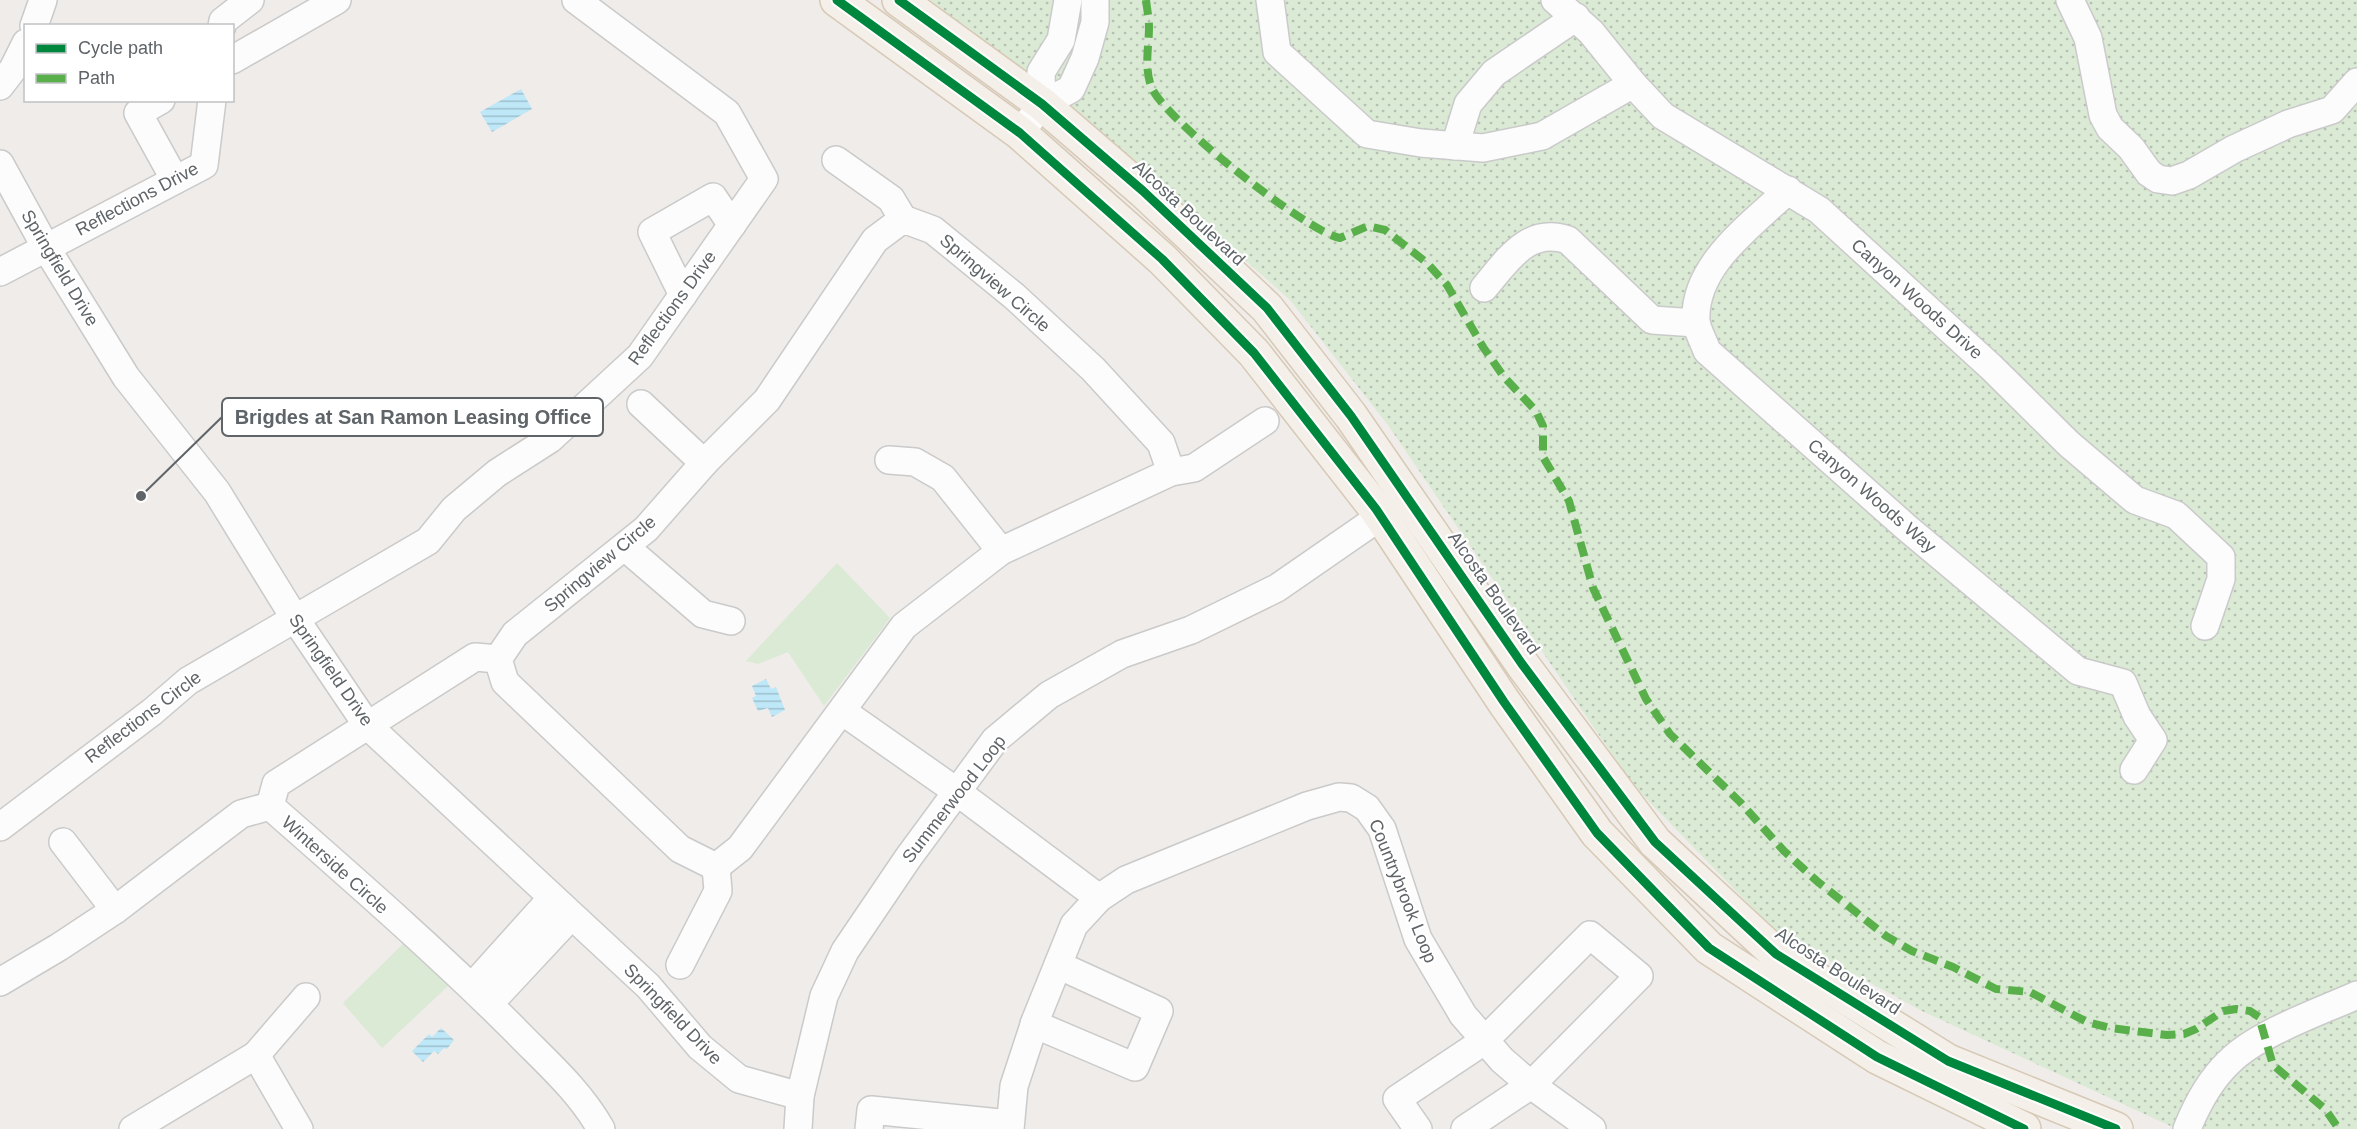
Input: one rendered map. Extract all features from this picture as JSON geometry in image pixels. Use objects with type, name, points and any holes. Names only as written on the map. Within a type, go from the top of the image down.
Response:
[{"type":"main road","points":[[837,0],[1020,133],[1162,259],[1254,353],[1382,517],[1504,702],[1598,832],[1708,948],[1877,1057],[2024,1129]]},
{"type":"main road","name":"Alcosta Boulevard","points":[[899,0],[1042,104],[1143,191],[1267,308],[1351,416],[1522,664],[1655,842],[1776,954],[1948,1060],[2116,1129]]},
{"type":"street","points":[[35,24],[43,0]]},
{"type":"street","points":[[222,24],[223,21],[250,0]]},
{"type":"street","points":[[234,59],[337,0]]},
{"type":"street","name":"Reflections Drive","points":[[294,617],[428,541],[454,509],[497,473],[550,439],[640,357],[764,178],[727,113],[576,0]]},
{"type":"street","points":[[1042,104],[1041,72],[1061,40],[1068,0]]},
{"type":"street","points":[[1020,133],[1042,104],[1071,89],[1085,58],[1095,22],[1095,0]]},
{"type":"street","points":[[1270,0],[1277,52],[1368,134],[1483,148],[1542,136],[1633,84]]},
{"type":"street","name":"Canyon Woods Drive","points":[[1555,0],[1591,32],[1633,84],[1664,116],[1819,210],[1991,367],[2069,444],[2135,500],[2176,515],[2221,557],[2221,579],[2205,626]]},
{"type":"street","points":[[2070,0],[2088,38],[2103,115],[2110,128],[2149,173],[2158,179],[2172,181],[2189,175],[2234,149],[2288,124],[2332,110],[2357,82]]},
{"type":"street","points":[[1455,146],[1467,104],[1494,73],[1576,17]]},
{"type":"street","points":[[0,86],[13,69],[24,47]]},
{"type":"street","points":[[157,102],[138,113],[175,180]]},
{"type":"street","name":"Reflections Drive","points":[[45,246],[204,165],[212,102]]},
{"type":"street","points":[[836,160],[891,199],[903,219]]},
{"type":"street","name":"Springfield Drive","points":[[0,164],[45,246],[126,377],[217,492],[294,617],[368,725],[648,986],[700,1047],[739,1079],[800,1096]]},
{"type":"street","name":"Canyon Woods Way","points":[[1788,190],[1711,265],[1698,294],[1696,323],[1707,351],[1907,528],[2078,671],[2123,682],[2137,716],[2153,740],[2134,770]]},
{"type":"street","points":[[683,295],[652,232],[713,197],[732,225]]},
{"type":"street","name":"Springview Circle","points":[[498,659],[515,634],[646,529],[704,463],[767,400],[875,240],[903,219],[933,230],[1014,296],[1093,369],[1161,443],[1171,472]]},
{"type":"street","points":[[1484,288],[1514,253],[1533,240],[1545,236],[1557,236],[1568,240],[1652,320],[1675,324],[1696,323]]},
{"type":"street","points":[[0,272],[45,246]]},
{"type":"street","points":[[641,404],[704,463]]},
{"type":"street","points":[[716,867],[740,848],[904,626],[1001,551],[1171,472],[1194,468],[1265,421]]},
{"type":"street","points":[[890,460],[915,462],[943,478],[1001,551]]},
{"type":"street","name":"Summerwood Loop","points":[[798,1129],[800,1096],[824,996],[845,951],[956,791],[995,740],[1049,695],[1122,654],[1191,630],[1277,588],[1382,517],[1407,497]]},
{"type":"street","points":[[625,547],[703,614],[731,621]]},
{"type":"street","name":"Reflections Circle","points":[[0,826],[152,712],[188,681],[294,617]]},
{"type":"street","points":[[270,806],[276,784],[476,657],[498,659],[505,682],[680,849],[716,867]]},
{"type":"street","points":[[842,711],[956,791],[1099,898]]},
{"type":"street","name":"Countrybrook Loop","points":[[1010,1126],[1014,1086],[1034,1024],[1074,925],[1099,898],[1126,880],[1307,806],[1339,797],[1351,798],[1368,808],[1382,829],[1418,939],[1463,1015],[1484,1041],[1531,1084],[1592,1129]]},
{"type":"street","name":"Winterside Circle","points":[[0,982],[59,947],[114,910],[241,814],[270,806],[480,996],[563,1079],[590,1110],[600,1129]]},
{"type":"street","points":[[63,842],[114,910]]},
{"type":"street","points":[[680,965],[718,891],[716,867]]},
{"type":"street","points":[[480,996],[561,907]]},
{"type":"street","points":[[1418,1129],[1397,1099],[1484,1041],[1590,934],[1640,976],[1531,1084],[1465,1129]]},
{"type":"street","points":[[1034,1024],[1135,1067],[1159,1011],[1058,965]]},
{"type":"street","points":[[2187,1129],[2200,1097],[2229,1061],[2263,1038],[2357,995]]},
{"type":"street","points":[[133,1129],[256,1055],[306,997]]},
{"type":"street","points":[[256,1055],[299,1129]]},
{"type":"street","points":[[869,1129],[871,1110],[1010,1126]]},
{"type":"green space","points":[[930,0],[2357,0],[2357,1129],[2177,1129],[1922,1011],[1775,931],[1633,785],[1388,425],[1290,300],[1077,111]]},
{"type":"green space","points":[[837,563],[890,618],[824,706],[788,652],[758,664],[746,661]]},
{"type":"green space","points":[[404,943],[449,985],[382,1048],[343,1003]]},
{"type":"water","points":[[521,89],[532,109],[492,132],[480,112]]},
{"type":"water","points":[[766,679],[771,689],[776,687],[785,710],[772,717],[768,708],[758,711],[752,698],[756,696],[752,686]]},
{"type":"water","points":[[441,1028],[454,1040],[447,1049],[444,1048],[438,1054],[434,1051],[423,1062],[412,1051],[429,1034],[432,1037]]},
{"type":"marked path","points":[[1146,0],[1149,24],[1147,64],[1149,79],[1161,101],[1180,122],[1237,171],[1298,216],[1340,238],[1368,226],[1385,230],[1427,263],[1447,285],[1483,347],[1504,377],[1536,411],[1543,426],[1543,457],[1569,501],[1593,588],[1646,699],[1670,734],[1740,802],[1784,851],[1818,882],[1886,936],[1912,951],[1953,967],[1996,989],[2030,992],[2087,1022],[2110,1028],[2167,1035],[2184,1034],[2223,1011],[2236,1009],[2250,1011],[2259,1017],[2273,1065],[2325,1109],[2339,1129]]},
{"type":"cycle path","points":[[837,0],[1020,133],[1162,259],[1254,353],[1376,509],[1504,702],[1597,833],[1709,948],[1877,1057],[2024,1129]]},
{"type":"cycle path","points":[[899,0],[1042,104],[1143,191],[1267,308],[1351,416],[1522,664],[1655,842],[1776,954],[1948,1061],[2116,1129]]},
{"type":"place","name":"Brigdes at San Ramon Leasing Office","points":[[141,496]]}]
